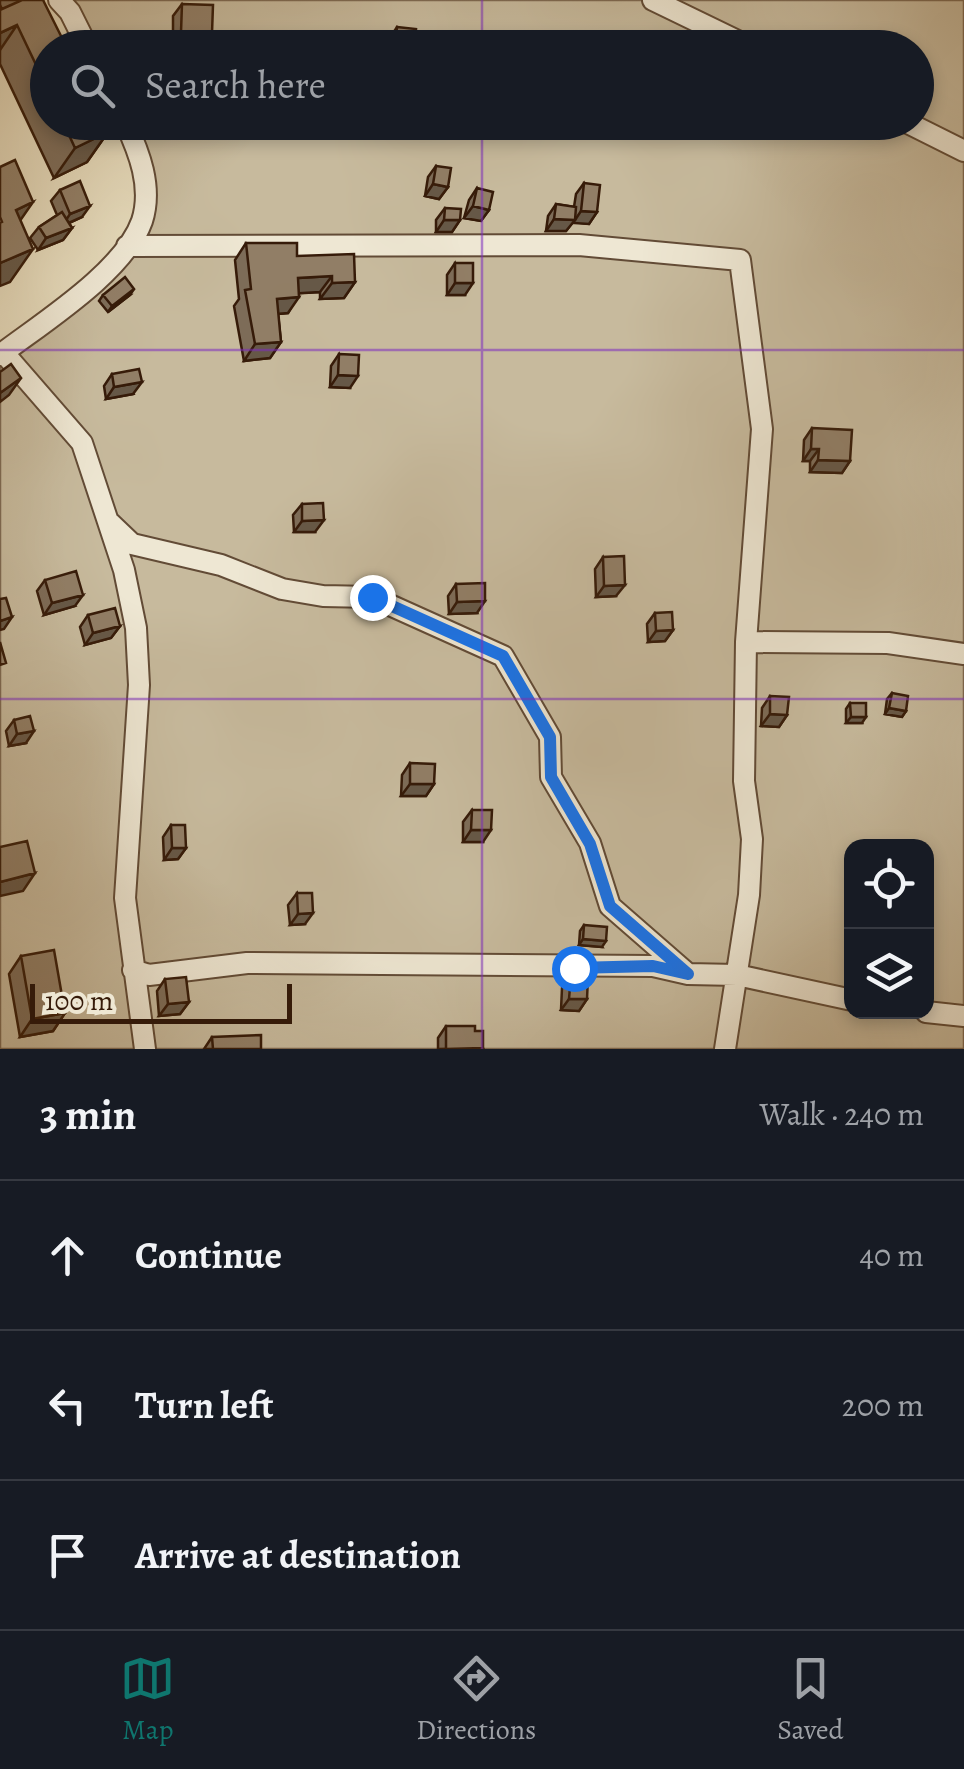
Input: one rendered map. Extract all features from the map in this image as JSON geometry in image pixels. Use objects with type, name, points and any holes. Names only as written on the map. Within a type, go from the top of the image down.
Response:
[{"type":"street","points":[[59,0],[79,30]]},
{"type":"street","points":[[653,0],[715,30]]},
{"type":"street","points":[[934,136],[964,151]]},
{"type":"street","points":[[133,140],[140,155],[145,185],[142,220],[127,246],[103,274],[2,354],[82,444],[110,523],[136,628],[138,666],[125,898],[145,1049]]},
{"type":"street","points":[[127,246],[579,245],[740,260],[762,428],[746,642],[744,782],[752,839],[725,1049]]},
{"type":"street","points":[[110,523],[132,544],[221,564],[282,589],[323,596],[372,597],[503,656],[550,737],[551,777],[590,844],[610,906],[688,974]]},
{"type":"street","points":[[746,642],[888,643],[964,654]]},
{"type":"street","points":[[133,970],[149,975],[247,964],[653,966],[688,974],[737,975],[844,998]]},
{"type":"street","points":[[934,1013],[964,1016]]},
{"type":"shaded area","points":[[59,0],[964,0],[964,1049],[0,1049],[0,355],[103,273],[142,220],[127,140],[934,140],[934,30],[78,30]]},
{"type":"building","points":[[22,0],[43,0],[58,30],[30,30],[30,52],[17,25],[0,33],[0,5],[2,9]]},
{"type":"building","points":[[182,4],[213,5],[212,30],[181,30]]},
{"type":"building","points":[[71,140],[92,140],[75,148]]},
{"type":"building","points":[[15,160],[33,202],[16,210],[33,249],[0,263],[0,167]]},
{"type":"building","points":[[436,166],[451,168],[448,187],[433,184]]},
{"type":"building","points":[[80,181],[90,206],[70,214],[60,190]]},
{"type":"building","points":[[584,183],[600,185],[597,212],[581,211]]},
{"type":"building","points":[[477,188],[493,192],[489,210],[473,206]]},
{"type":"building","points":[[556,204],[576,207],[575,220],[554,219]]},
{"type":"building","points":[[445,208],[461,209],[460,220],[444,220]]},
{"type":"building","points":[[62,212],[72,228],[46,238],[39,227]]},
{"type":"building","points":[[246,243],[297,243],[297,256],[354,254],[355,282],[332,283],[332,276],[298,278],[299,297],[277,299],[281,342],[255,344],[245,290],[251,289]]},
{"type":"building","points":[[455,263],[473,263],[473,283],[455,283]]},
{"type":"building","points":[[125,277],[134,289],[112,306],[103,295]]},
{"type":"building","points":[[339,354],[359,355],[358,376],[338,375]]},
{"type":"building","points":[[11,364],[21,378],[0,393],[0,372]]},
{"type":"building","points":[[139,369],[142,382],[114,387],[112,374]]},
{"type":"building","points":[[812,428],[852,430],[850,461],[818,460],[819,449],[811,449]]},
{"type":"building","points":[[323,503],[324,520],[302,521],[302,504]]},
{"type":"building","points":[[624,556],[625,585],[604,586],[603,557]]},
{"type":"building","points":[[76,571],[83,595],[52,603],[45,580]]},
{"type":"building","points":[[485,583],[485,601],[457,602],[456,584]]},
{"type":"building","points":[[6,598],[12,617],[0,621],[0,599]]},
{"type":"building","points":[[115,608],[120,626],[93,633],[88,615]]},
{"type":"building","points":[[672,612],[673,630],[656,631],[655,613]]},
{"type":"building","points":[[0,642],[6,663],[0,665]]},
{"type":"building","points":[[892,693],[908,696],[906,711],[889,708]]},
{"type":"building","points":[[770,696],[789,697],[787,715],[770,714]]},
{"type":"building","points":[[850,703],[866,703],[866,717],[851,717]]},
{"type":"building","points":[[30,716],[34,731],[17,734],[14,720]]},
{"type":"building","points":[[410,763],[435,764],[434,784],[410,784]]},
{"type":"building","points":[[472,810],[492,810],[491,830],[471,830]]},
{"type":"building","points":[[171,825],[185,825],[186,848],[172,848]]},
{"type":"building","points":[[27,841],[35,873],[0,882],[0,847]]},
{"type":"building","points":[[297,893],[312,893],[313,913],[298,914]]},
{"type":"building","points":[[584,925],[607,927],[606,941],[583,939]]},
{"type":"building","points":[[54,950],[65,1013],[32,1019],[21,956]]},
{"type":"building","points":[[571,976],[588,977],[587,999],[569,999]]},
{"type":"building","points":[[186,977],[189,1002],[168,1004],[165,979]]},
{"type":"building","points":[[446,1026],[475,1026],[475,1031],[483,1031],[483,1048],[446,1049]]},
{"type":"building","points":[[261,1035],[261,1049],[213,1049],[212,1037]]},
{"type":"route","points":[[372,597],[432,626],[482,643],[503,656],[550,737],[551,777],[590,844],[610,906],[688,974],[653,966],[574,968]]}]
